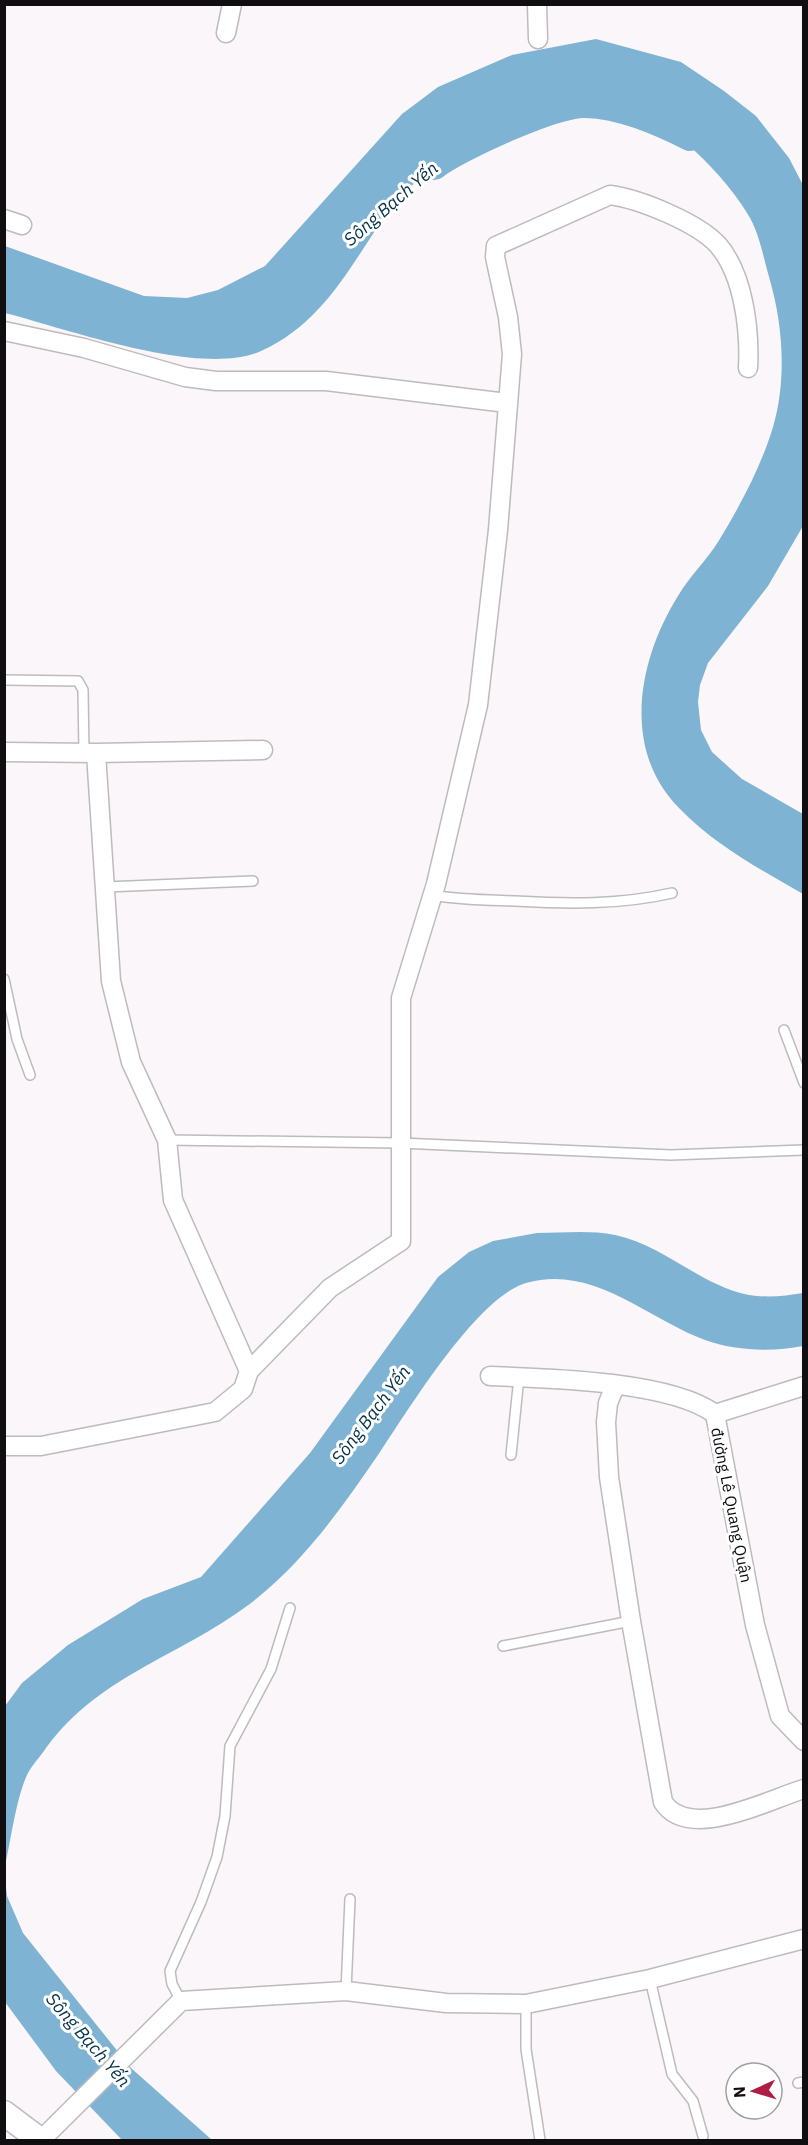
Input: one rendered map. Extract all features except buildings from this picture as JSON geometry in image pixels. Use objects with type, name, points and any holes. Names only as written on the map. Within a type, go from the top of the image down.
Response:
[{"type":"street","points":[[226,33],[232,4]]},
{"type":"street","points":[[537,4],[538,39]]},
{"type":"street","points":[[4,1446],[41,1446],[208,1415],[243,1389],[249,1371],[330,1288],[401,1241],[401,998],[432,895],[478,705],[498,530],[512,354],[508,317],[495,257],[496,246],[610,195],[627,198],[676,217],[718,245],[731,267],[746,313],[749,339],[748,368]]},
{"type":"street","points":[[4,331],[84,348],[184,377],[216,381],[326,381],[507,403]]},
{"type":"street","points":[[4,752],[263,750]]},
{"type":"street","points":[[90,753],[114,993],[131,1062],[167,1140],[174,1200],[249,1371]]},
{"type":"street","name":"đường Lê Quang Quận","points":[[490,1376],[615,1386],[677,1396],[702,1405],[715,1414],[755,1625],[780,1716],[804,1741]]},
{"type":"street","points":[[615,1386],[608,1403],[606,1422],[609,1477],[630,1621],[659,1789],[669,1812],[691,1820],[712,1819],[804,1789]]},
{"type":"street","points":[[715,1414],[804,1386]]},
{"type":"street","points":[[4,2113],[44,2137],[181,2001],[346,1991],[446,2003],[526,2004],[650,1980],[804,1939]]},
{"type":"lane","points":[[4,680],[78,681],[83,690],[90,753]]},
{"type":"lane","points":[[105,887],[253,881]]},
{"type":"lane","points":[[432,895],[471,900],[584,903],[620,901],[672,893]]},
{"type":"lane","points":[[4,979],[17,1039],[30,1075]]},
{"type":"lane","points":[[784,1030],[804,1083]]},
{"type":"lane","points":[[167,1140],[400,1143],[661,1155],[804,1150]]},
{"type":"lane","points":[[511,1455],[519,1377]]},
{"type":"lane","points":[[181,2001],[172,1984],[170,1971],[201,1902],[217,1857],[225,1816],[230,1746],[271,1669],[290,1608]]},
{"type":"lane","points":[[503,1646],[630,1621]]},
{"type":"lane","points":[[346,1991],[350,1899]]},
{"type":"lane","points":[[650,1980],[672,2074],[693,2101],[703,2136]]},
{"type":"lane","points":[[526,2004],[526,2049],[540,2140]]},
{"type":"water","points":[[596,39],[681,62],[724,91],[756,116],[789,158],[803,185],[803,526],[768,586],[708,663],[700,685],[698,702],[701,730],[712,752],[742,779],[803,814],[803,894],[723,845],[679,808],[661,785],[649,759],[643,732],[642,704],[645,676],[653,648],[678,596],[718,542],[749,486],[773,427],[782,371],[780,332],[774,295],[755,228],[727,185],[686,143],[656,122],[627,109],[598,103],[569,104],[541,110],[513,121],[484,136],[407,189],[380,223],[338,286],[304,323],[261,351],[235,358],[205,359],[134,348],[5,313],[5,246],[144,296],[187,298],[218,290],[265,266],[402,114],[438,87],[512,55]]},
{"type":"water","points":[[586,1232],[615,1235],[650,1247],[698,1275],[731,1290],[763,1296],[803,1293],[803,1346],[754,1349],[717,1344],[683,1331],[619,1296],[574,1281],[551,1279],[526,1283],[507,1293],[487,1309],[466,1331],[426,1383],[338,1511],[292,1566],[256,1599],[229,1618],[119,1682],[68,1722],[27,1775],[17,1807],[5,1866],[5,1706],[22,1683],[68,1645],[143,1599],[201,1577],[310,1453],[438,1277],[469,1252],[493,1241],[537,1233]]},
{"type":"water","points":[[4,1870],[7,1896],[23,1933],[131,2068],[212,2140],[122,2140],[56,2071],[5,2002]]},
{"type":"waterway","name":"Sông Bạch Yến","points":[[434,166],[464,148],[531,118],[586,104],[626,111],[690,137]]}]
